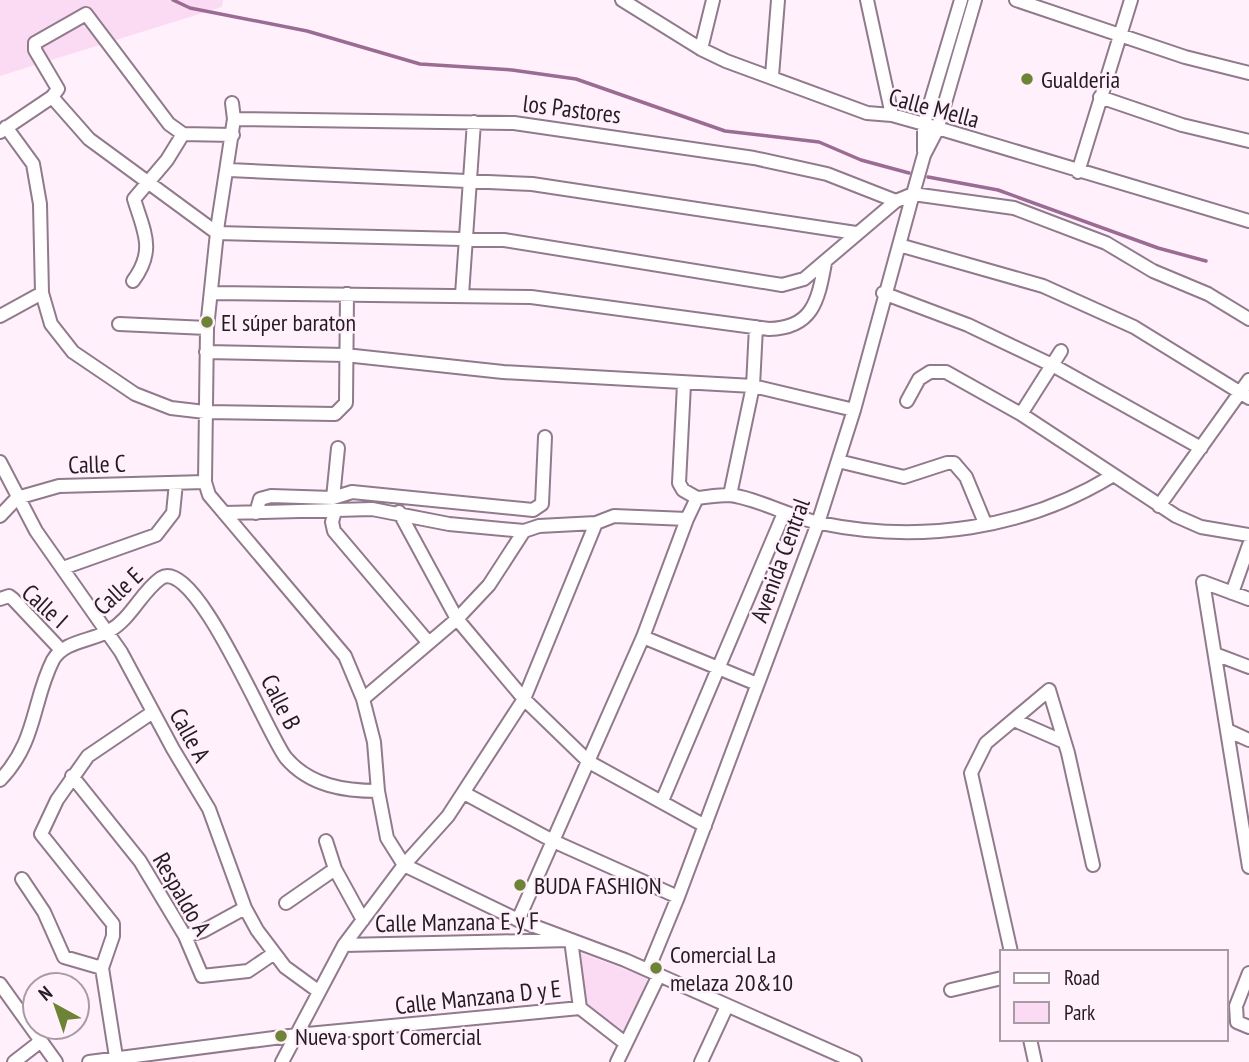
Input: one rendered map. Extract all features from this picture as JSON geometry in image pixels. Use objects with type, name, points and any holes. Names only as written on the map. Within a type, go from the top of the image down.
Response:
[{"type":"street","name":"Calle Mella","points":[[622,0],[701,49],[867,113],[892,115],[1249,221]]},
{"type":"street","points":[[701,49],[713,0]]},
{"type":"street","points":[[772,76],[778,0]]},
{"type":"street","points":[[867,0],[892,115]]},
{"type":"street","name":"Avenida Central","points":[[924,155],[923,124],[961,0]]},
{"type":"street","name":"Avenida Central","points":[[617,1062],[653,973],[678,897],[818,523],[854,410],[883,293],[899,246],[912,194],[924,155],[937,130],[975,0]]},
{"type":"street","points":[[1016,0],[1049,5],[1118,34],[1185,57],[1249,73]]},
{"type":"street","points":[[1078,172],[1118,34],[1131,0]]},
{"type":"street","points":[[233,135],[183,134],[169,124],[142,93],[86,14],[35,43],[35,50],[58,85],[52,97],[3,130],[33,164],[38,184],[42,293],[51,324],[73,352],[152,402],[205,412],[335,414],[346,403],[347,294]]},
{"type":"street","points":[[52,97],[89,139],[217,233],[467,237],[585,250],[782,285],[804,279],[896,201],[912,194],[1014,208],[1079,232],[1106,243],[1153,271],[1208,294],[1249,319]]},
{"type":"street","points":[[1100,97],[1182,125],[1249,141]]},
{"type":"street","points":[[232,103],[233,135],[217,233],[207,328],[205,482],[209,495],[345,656],[363,699],[374,741],[387,838],[404,866],[518,920],[653,973],[855,1062]]},
{"type":"street","name":"los Pastores","points":[[234,119],[514,122],[754,158],[827,174],[896,201]]},
{"type":"street","points":[[462,295],[474,122]]},
{"type":"street","points":[[134,281],[145,266],[148,248],[134,198],[167,160],[183,134]]},
{"type":"street","points":[[229,170],[533,184],[856,233]]},
{"type":"street","points":[[899,246],[1043,286],[1133,327],[1245,395]]},
{"type":"street","points":[[211,293],[531,297],[756,327],[790,329],[800,324],[821,284],[825,263]]},
{"type":"street","points":[[0,316],[42,293]]},
{"type":"street","points":[[883,293],[968,325],[1054,366],[1201,448]]},
{"type":"street","points":[[119,324],[207,328]]},
{"type":"street","points":[[730,495],[753,386],[756,327]]},
{"type":"street","points":[[1021,414],[1054,366],[1061,351]]},
{"type":"street","points":[[206,352],[345,355],[503,372],[753,386],[854,410]]},
{"type":"street","points":[[907,401],[919,379],[938,371],[946,372],[1021,414],[1159,506],[1201,527],[1249,535]]},
{"type":"street","points":[[1159,506],[1201,448],[1245,395],[1249,380]]},
{"type":"street","points":[[684,384],[679,483],[683,490],[697,498],[730,495],[818,523],[860,530],[926,534],[1059,505],[1112,476]]},
{"type":"street","points":[[334,505],[352,492],[533,510],[542,504],[545,437]]},
{"type":"street","points":[[338,448],[332,522],[334,531],[428,642]]},
{"type":"street","points":[[838,461],[904,477],[954,463],[965,477],[985,523]]},
{"type":"street","name":"Calle A","points":[[0,462],[17,498],[109,631],[209,808],[245,908],[273,954],[318,991]]},
{"type":"street","name":"Calle C","points":[[17,498],[59,486],[205,482]]},
{"type":"street","points":[[63,568],[156,535],[173,513],[176,483]]},
{"type":"street","points":[[0,516],[17,498]]},
{"type":"street","points":[[518,920],[643,637],[697,498]]},
{"type":"street","points":[[224,513],[256,513],[334,505],[399,512],[449,524],[524,531],[539,526],[596,523],[614,516],[687,519]]},
{"type":"street","points":[[399,512],[457,619],[524,699],[589,762],[705,826]]},
{"type":"street","points":[[662,801],[783,513]]},
{"type":"street","points":[[282,1062],[344,946],[404,866],[464,793],[524,699],[596,523]]},
{"type":"street","points":[[363,699],[457,619],[489,585],[524,531]]},
{"type":"street","points":[[1232,593],[1249,545]]},
{"type":"street","name":"Calle E","points":[[61,650],[109,631],[163,576],[183,580]]},
{"type":"street","name":"Calle B","points":[[183,580],[251,688],[288,760],[313,778],[342,790],[379,791]]},
{"type":"street","points":[[1249,599],[1203,582],[1247,841],[1249,867]]},
{"type":"street","name":"Calle I","points":[[0,599],[9,596],[13,599],[61,650]]},
{"type":"street","points":[[643,637],[757,684]]},
{"type":"street","points":[[0,780],[15,765],[35,721],[50,667],[61,650]]},
{"type":"street","points":[[1214,654],[1249,667]]},
{"type":"street","points":[[1011,950],[971,773],[986,743],[1049,690],[1062,741],[1068,753],[1093,864]]},
{"type":"street","points":[[116,1058],[102,968],[113,936],[113,924],[44,841],[43,827],[72,776],[88,756],[153,712]]},
{"type":"street","points":[[1014,720],[1062,741]]},
{"type":"street","points":[[1227,730],[1249,740]]},
{"type":"street","name":"Respaldo A","points":[[72,776],[140,861],[185,936],[202,976],[248,971],[273,954]]},
{"type":"street","points":[[464,793],[553,841],[678,897]]},
{"type":"street","points":[[326,841],[335,869],[363,920]]},
{"type":"street","points":[[286,903],[335,869]]},
{"type":"street","points":[[22,879],[44,912],[64,957],[102,968]]},
{"type":"street","points":[[185,936],[203,931],[245,908]]},
{"type":"street","points":[[571,940],[580,1008],[625,1043]]},
{"type":"street","name":"Calle Manzana E y F","points":[[344,946],[571,940]]},
{"type":"street","points":[[1249,973],[1236,1006],[1237,1021],[1249,1027]]},
{"type":"street","points":[[951,990],[1000,978]]},
{"type":"street","points":[[0,984],[21,1013]]},
{"type":"street","points":[[701,1062],[727,1006]]},
{"type":"street","name":"Calle Manzana D y E","points":[[89,1062],[297,1035],[580,1008]]},
{"type":"street","points":[[14,1062],[41,1041],[56,1062]]},
{"type":"street","points":[[1030,1041],[1035,1062]]},
{"type":"green space","points":[[0,0],[223,0],[222,7],[0,76]]},
{"type":"green space","points":[[581,953],[648,978],[623,1034],[584,1004]]},
{"type":"waterway","points":[[173,0],[190,8],[307,31],[420,64],[512,70],[576,79],[725,131],[819,142],[861,160],[909,173]]},
{"type":"waterway","points":[[928,177],[998,190],[1158,248],[1206,261]]},
{"type":"place","name":"Gualderia","points":[[1027,79]]},
{"type":"place","name":"El súper baraton","points":[[207,322]]},
{"type":"place","name":"BUDA FASHION","points":[[520,885]]},
{"type":"place","name":"Comercial La melaza 20&10","points":[[656,968]]},
{"type":"place","name":"Nueva sport Comercial","points":[[281,1036]]}]
